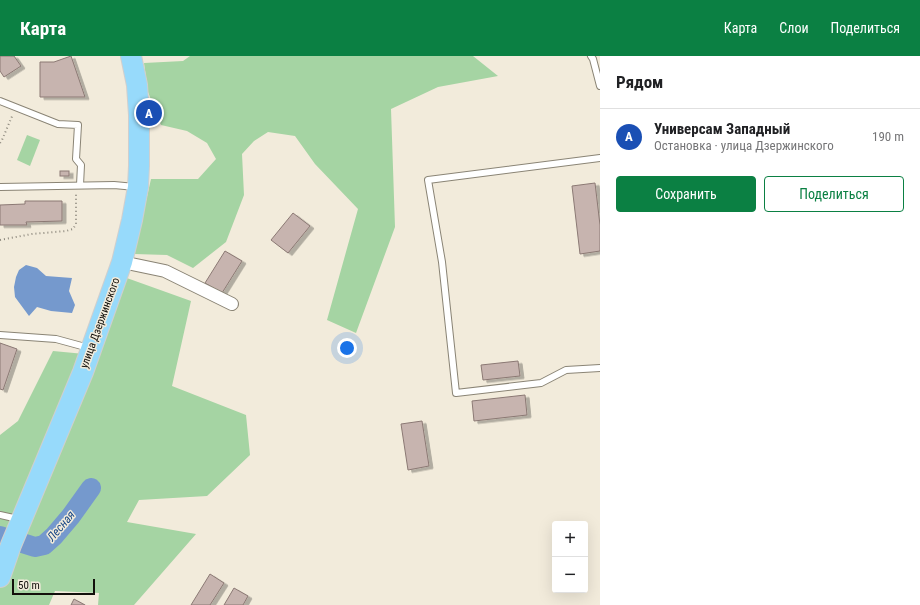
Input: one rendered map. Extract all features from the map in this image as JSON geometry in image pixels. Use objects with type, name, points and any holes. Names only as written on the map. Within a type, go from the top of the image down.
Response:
[{"type":"main road","name":"улица Дзержинского","points":[[0,577],[21,520],[83,372],[122,262],[138,187],[139,166],[139,115],[131,56]]},
{"type":"street","points":[[122,262],[165,271],[232,304]]},
{"type":"lane","points":[[591,56],[600,86]]},
{"type":"lane","points":[[0,101],[58,124],[78,125],[76,159],[81,165],[78,185]]},
{"type":"lane","points":[[600,158],[428,180],[442,262],[456,393],[541,383],[566,370],[600,368]]},
{"type":"lane","points":[[0,187],[114,185],[138,187]]},
{"type":"lane","points":[[0,335],[56,338],[91,349]]},
{"type":"lane","points":[[0,515],[21,520]]},
{"type":"path","points":[[0,143],[16,108]]},
{"type":"path","points":[[0,240],[73,229],[76,224],[78,185]]},
{"type":"green space","points":[[190,56],[473,56],[498,76],[438,87],[391,109],[395,227],[356,333],[327,320],[358,209],[315,164],[295,136],[268,132],[254,141],[242,154],[244,195],[226,242],[193,268],[167,255],[134,254],[151,179],[198,179],[216,159],[207,143],[187,131],[161,125],[148,92],[144,63],[183,61]]},
{"type":"green space","points":[[27,135],[40,140],[30,166],[17,160]]},
{"type":"green space","points":[[124,277],[191,301],[172,386],[246,415],[250,455],[207,496],[139,500],[127,522],[196,534],[134,605],[98,605],[99,593],[55,591],[49,605],[0,605],[0,435],[18,421],[53,351],[95,355]]},
{"type":"water","points":[[26,265],[37,268],[46,276],[72,278],[69,291],[75,305],[72,313],[51,311],[37,307],[29,316],[15,297],[14,287],[19,270]]},
{"type":"building","points":[[0,56],[14,56],[21,66],[4,77],[0,71]]},
{"type":"building","points":[[71,56],[85,97],[40,97],[40,62],[54,62]]},
{"type":"building","points":[[60,171],[69,171],[69,176],[60,176]]},
{"type":"building","points":[[595,183],[600,225],[600,251],[580,254],[572,186]]},
{"type":"building","points":[[25,201],[62,201],[62,221],[26,222],[27,225],[0,225],[0,205],[25,204]]},
{"type":"building","points":[[293,213],[310,226],[288,253],[271,240]]},
{"type":"building","points":[[225,251],[242,261],[222,293],[205,283]]},
{"type":"building","points":[[0,343],[17,349],[3,390],[0,389]]},
{"type":"building","points":[[518,361],[520,376],[483,380],[481,365]]},
{"type":"building","points":[[525,395],[527,415],[474,421],[472,401]]},
{"type":"building","points":[[422,421],[429,466],[408,470],[401,424]]},
{"type":"building","points":[[210,574],[224,583],[210,605],[191,605]]},
{"type":"building","points":[[234,588],[248,596],[243,605],[224,605]]},
{"type":"building","points":[[74,599],[85,605],[71,605]]},
{"type":"waterway","name":"Лесная","points":[[0,536],[35,547],[44,545],[71,516],[91,488]]},
{"type":"place","name":"Универсам Западный","points":[[149,113]]}]
